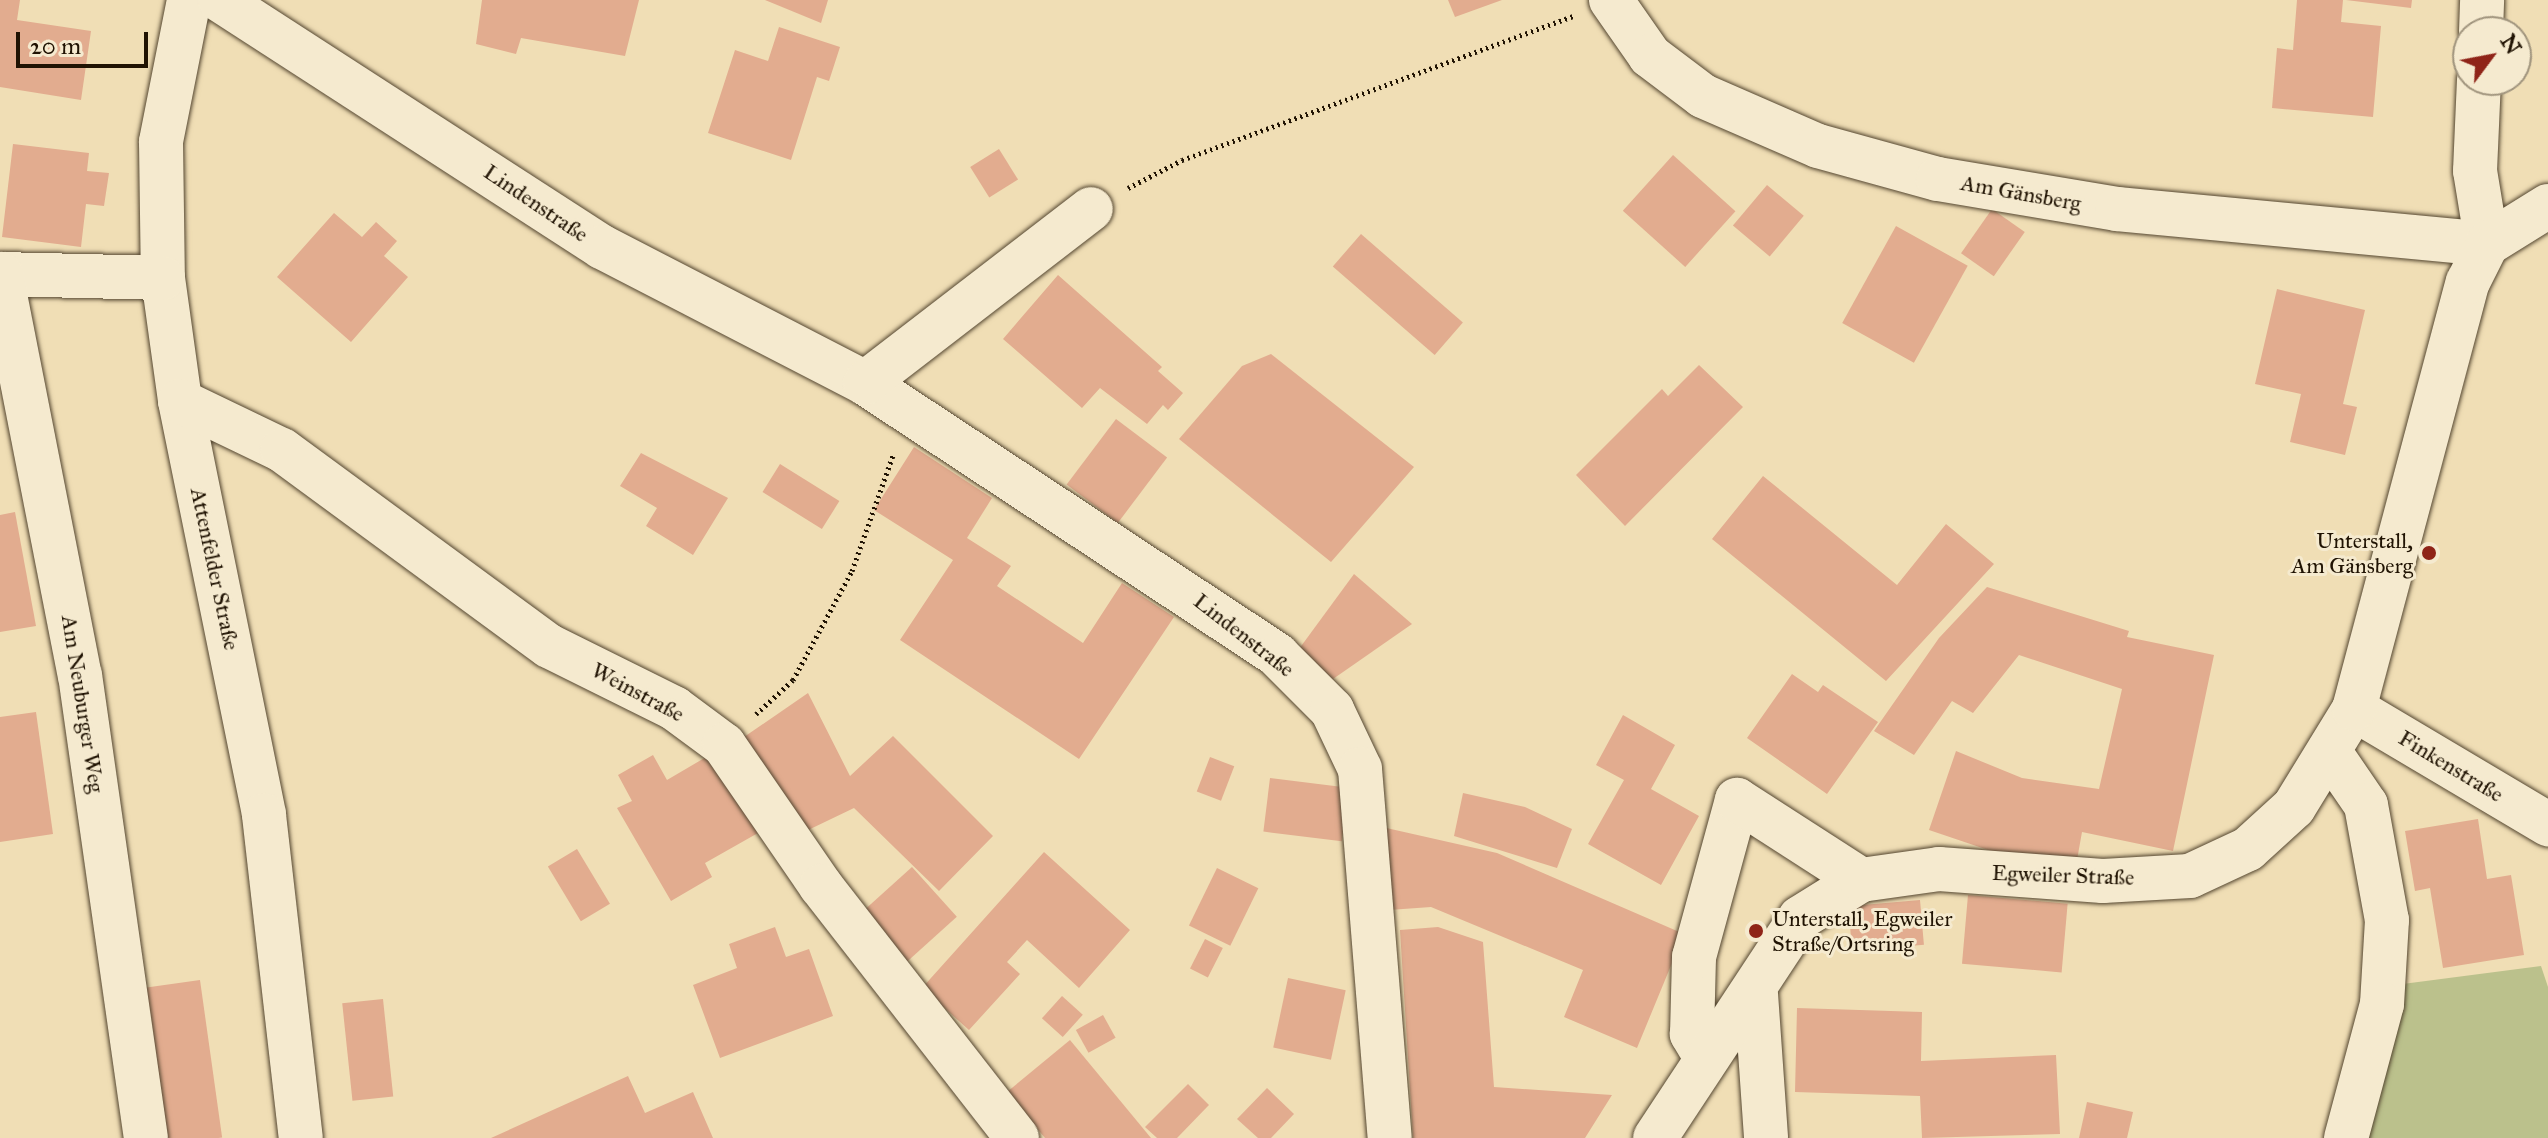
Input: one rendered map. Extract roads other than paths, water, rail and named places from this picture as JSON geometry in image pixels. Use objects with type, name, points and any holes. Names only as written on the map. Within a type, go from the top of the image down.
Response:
[{"type":"street","name":"Attenfelder Straße","points":[[189,0],[161,142],[163,278],[180,401],[264,815],[301,1138]]},
{"type":"street","name":"Lindenstraße","points":[[220,0],[602,247],[865,383],[1186,589],[1277,655],[1332,710],[1360,769],[1390,1138]]},
{"type":"street","name":"Am Gänsberg","points":[[1612,1],[1650,56],[1703,96],[1848,154],[1938,179],[2117,209],[2487,244]]},
{"type":"street","points":[[2478,96],[2475,171],[2487,244],[2548,206]]},
{"type":"street","points":[[865,383],[1091,209]]},
{"type":"street","name":"Egweiler Straße","points":[[1655,1138],[1705,1056],[1756,994],[1800,918],[1861,880],[1939,869],[2103,881],[2190,876],[2248,849],[2294,807],[2354,709],[2447,343],[2487,244]]},
{"type":"street","points":[[1,274],[163,278]]},
{"type":"street","name":"Am Neuburger Weg","points":[[1,274],[80,675],[146,1138]]},
{"type":"street","name":"Weinstraße","points":[[180,401],[282,450],[549,646],[674,708],[724,745],[821,886],[1017,1138]]},
{"type":"street","name":"Finkenstraße","points":[[2354,709],[2548,824]]},
{"type":"street","points":[[2329,751],[2366,805],[2387,920],[2382,1004],[2346,1138]]},
{"type":"street","points":[[1705,1056],[1692,1034],[1694,957],[1737,800],[1861,880]]},
{"type":"street","points":[[1756,994],[1766,1138]]},
{"type":"place","name":"Unterstall, Am Gänsberg","points":[[2429,553]]},
{"type":"place","name":"Unterstall, Egweiler Straße/Ortsring","points":[[1756,931]]}]
